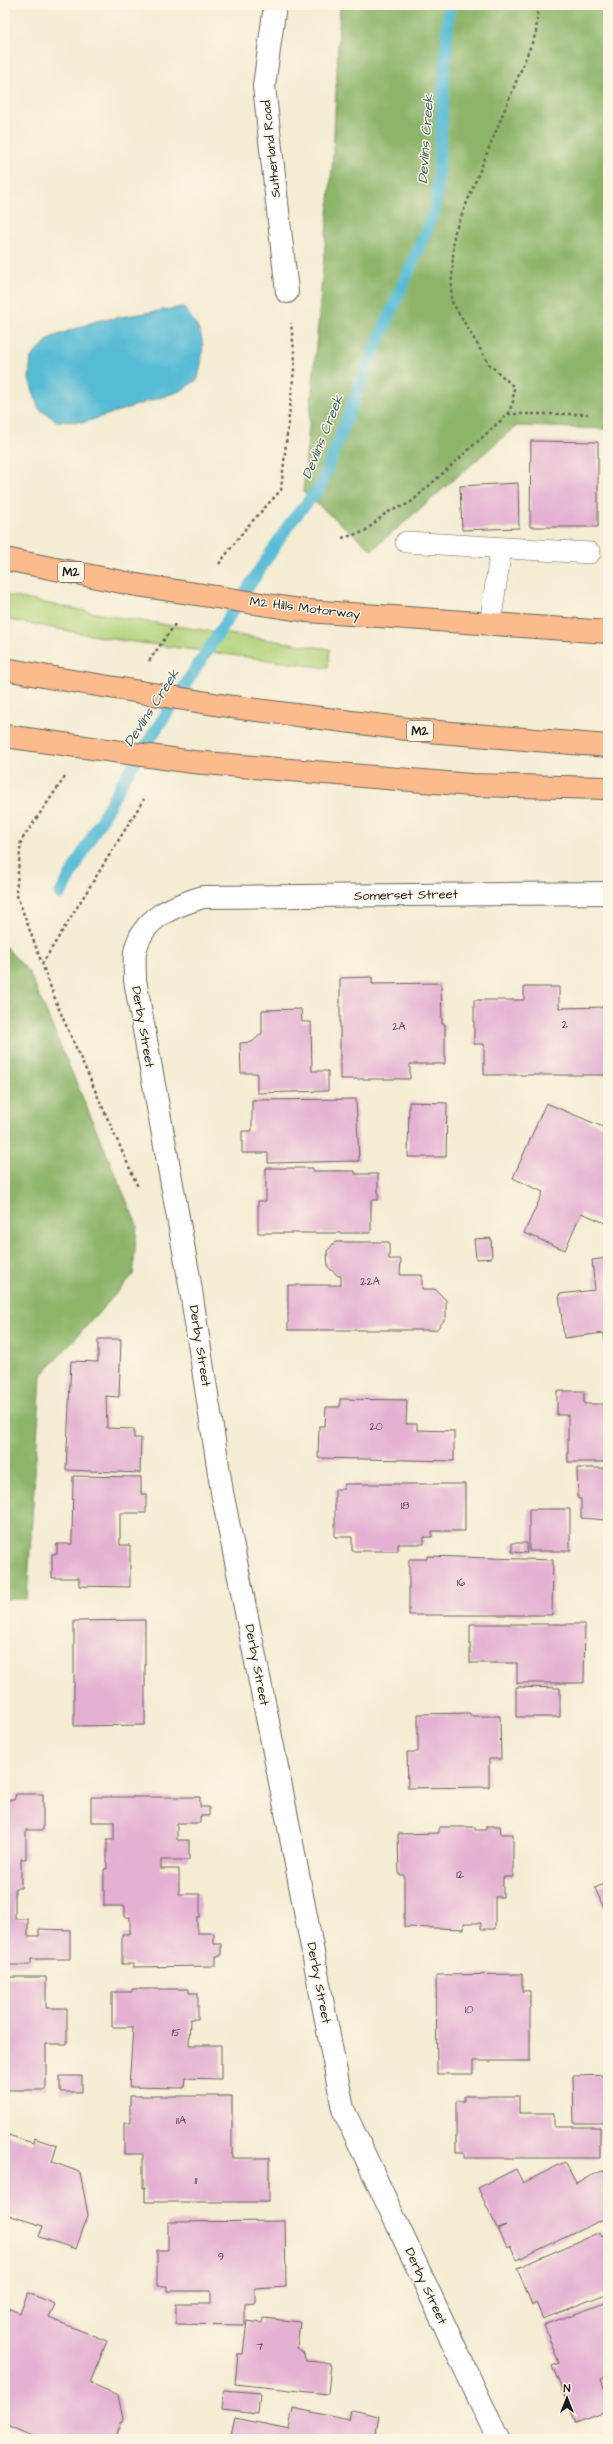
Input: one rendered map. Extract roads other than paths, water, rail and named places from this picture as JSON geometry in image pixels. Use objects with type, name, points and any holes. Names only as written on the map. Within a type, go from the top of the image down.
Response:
[{"type":"highway","name":"M2 Hills Motorway","points":[[5,559],[137,585],[307,611],[490,626],[608,632]]},
{"type":"highway","name":"M2","points":[[5,669],[233,707],[415,730],[608,746]]},
{"type":"highway","points":[[5,736],[193,762],[472,785],[608,788]]},
{"type":"street","name":"Sutherland Road","points":[[275,5],[264,86],[287,292]]},
{"type":"street","name":"Somerset Street","points":[[203,897],[608,893]]},
{"type":"street","name":"Derby Street","points":[[203,897],[172,907],[149,924],[135,951],[135,980],[189,1278],[222,1492],[288,1820],[342,2109],[498,2439]]},
{"type":"lane","points":[[406,542],[590,553]]},
{"type":"lane","points":[[490,626],[501,548]]},
{"type":"water","points":[[183,307],[191,317],[200,333],[202,340],[203,348],[198,379],[180,391],[85,422],[57,421],[39,409],[29,379],[31,357],[50,338],[96,321]]},
{"type":"waterway","name":"Devlins Creek","points":[[60,894],[124,779],[290,523],[321,486],[366,369],[436,208],[449,5]]}]
